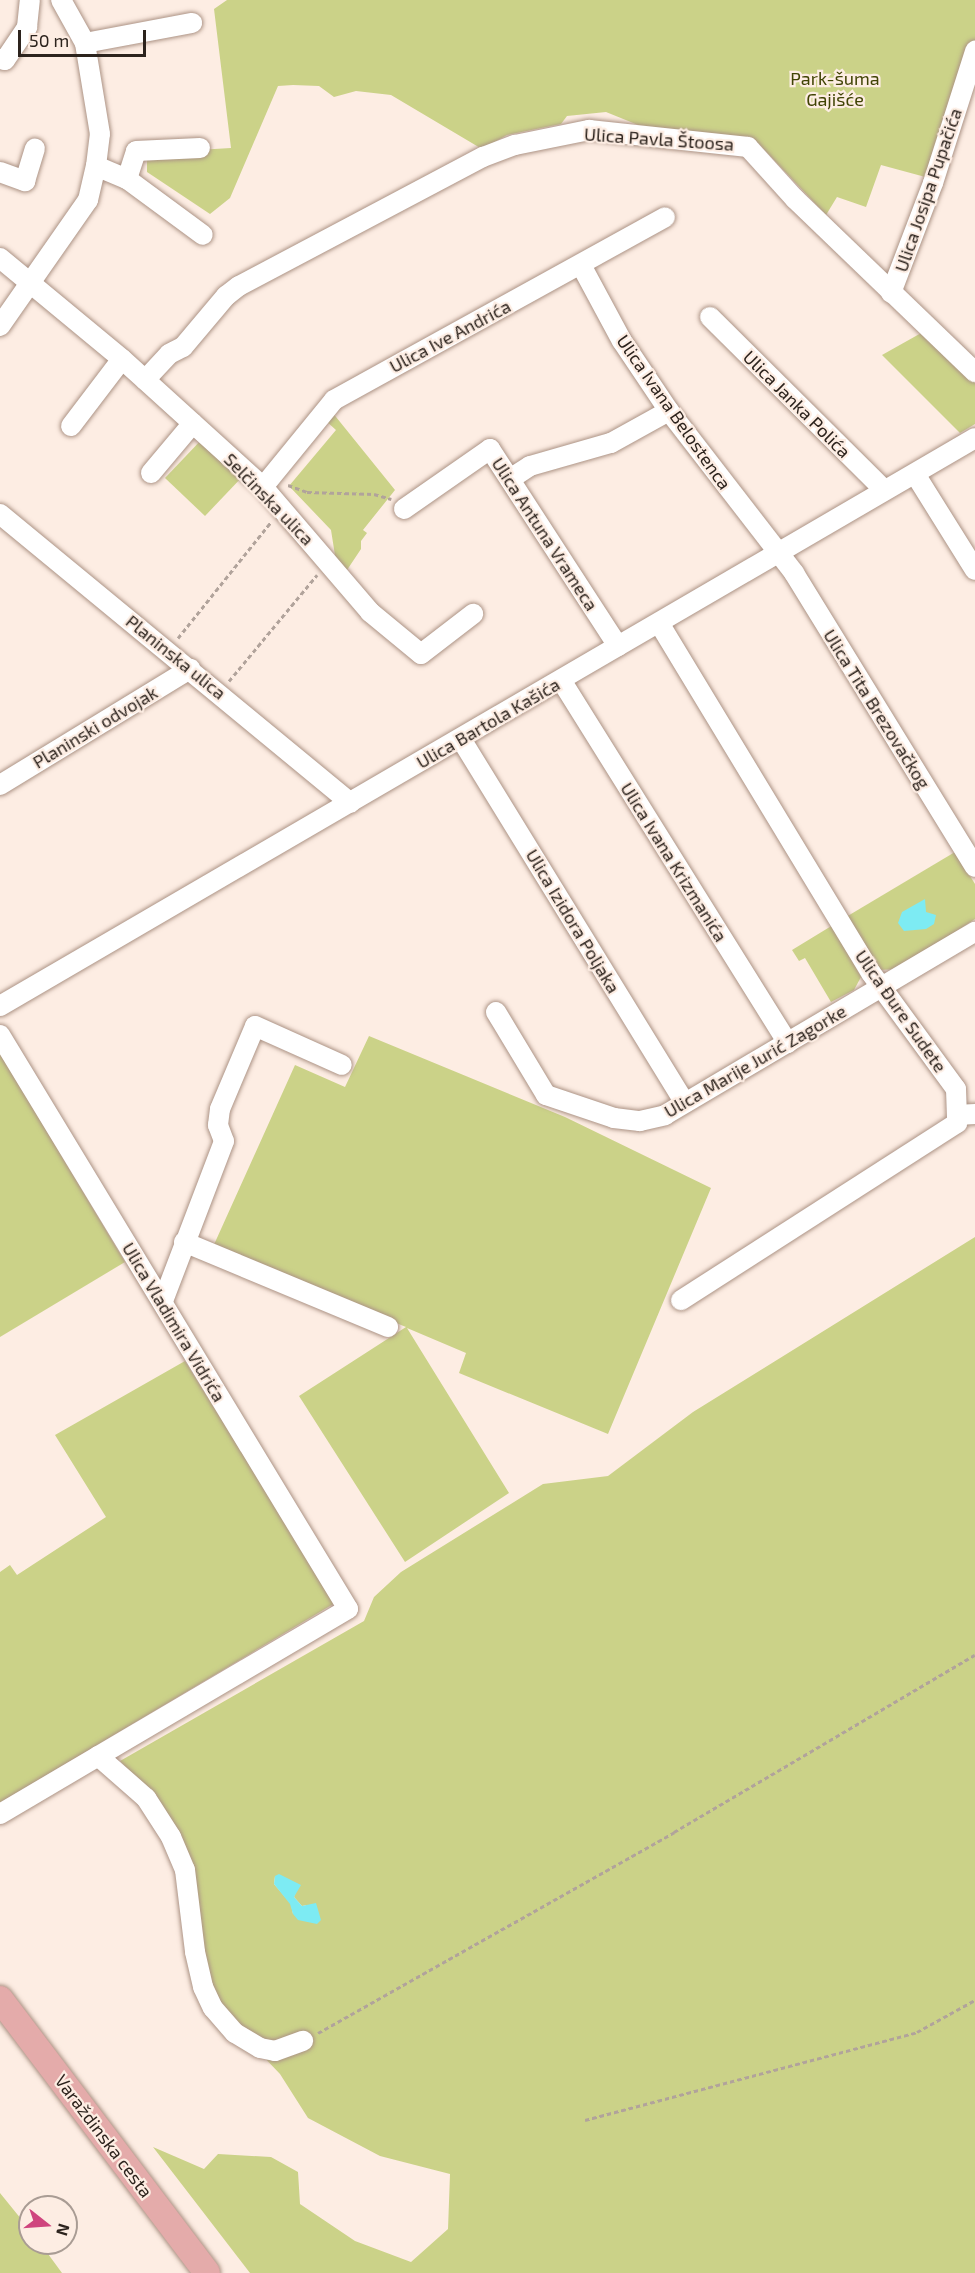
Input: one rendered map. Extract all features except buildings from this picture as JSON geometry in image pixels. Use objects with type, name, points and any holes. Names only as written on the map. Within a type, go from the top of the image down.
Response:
[{"type":"main road","name":"Varaždinska cesta","points":[[0,1999],[207,2273]]},
{"type":"street","points":[[0,59],[5,60],[27,27],[30,0]]},
{"type":"street","points":[[0,326],[33,283],[88,200],[96,166],[100,134],[85,43],[61,0]]},
{"type":"street","points":[[85,43],[192,23]]},
{"type":"street","name":"Ulica Josipa Pupačića","points":[[891,293],[933,183],[975,51]]},
{"type":"street","name":"Ulica Pavla Štoosa","points":[[145,380],[169,354],[183,347],[239,286],[483,157],[514,145],[589,130],[748,147],[891,293],[975,372]]},
{"type":"street","points":[[128,179],[136,151],[200,148]]},
{"type":"street","points":[[0,172],[25,181],[35,149]]},
{"type":"street","points":[[96,166],[128,179],[203,235]]},
{"type":"street","name":"Ulica Ive Andrića","points":[[263,487],[334,400],[665,217]]},
{"type":"street","name":"Selčinska ulica","points":[[0,258],[122,359],[263,487],[370,612],[421,654],[473,614]]},
{"type":"street","name":"Ulica Ivana Belostenca","points":[[581,265],[622,341],[669,411],[776,553]]},
{"type":"street","name":"Ulica Janka Polića","points":[[710,317],[884,490]]},
{"type":"street","points":[[71,426],[122,359]]},
{"type":"street","points":[[510,479],[530,466],[611,444],[669,411]]},
{"type":"street","points":[[151,473],[193,423]]},
{"type":"street","name":"Ulica Bartola Kašića","points":[[0,1006],[975,438]]},
{"type":"street","name":"Ulica Antuna Vrameca","points":[[404,509],[490,449],[618,646]]},
{"type":"street","points":[[915,474],[975,570]]},
{"type":"street","name":"Planinska ulica","points":[[0,514],[219,692],[350,803]]},
{"type":"street","name":"Ulica Tita Brezovačkog","points":[[776,553],[794,573],[975,867]]},
{"type":"street","name":"Ulica Đure Sudete","points":[[659,623],[882,987],[956,1089],[966,1115],[957,1123],[681,1300]]},
{"type":"street","name":"Planinski odvojak","points":[[0,784],[190,669]]},
{"type":"street","name":"Ulica Ivana Krizmanića","points":[[561,680],[788,1043]]},
{"type":"street","name":"Ulica Izidora Poljaka","points":[[461,739],[685,1103]]},
{"type":"street","name":"Ulica Marije Jurić Zagorke","points":[[496,1012],[546,1095],[627,1121],[665,1115],[975,932]]},
{"type":"street","points":[[163,1301],[224,1141],[218,1125],[220,1109],[255,1026],[342,1065]]},
{"type":"street","name":"Ulica Vladimira Vidrića","points":[[0,1035],[348,1609],[98,1756]]},
{"type":"street","points":[[184,1242],[387,1327]]},
{"type":"street","points":[[0,1814],[98,1756],[146,1798],[171,1837],[185,1870],[195,1952],[203,1986],[213,2008],[235,2033],[260,2048],[275,2051],[303,2041]]},
{"type":"path","points":[[263,487],[288,484],[307,492],[374,494],[391,499],[404,509]]},
{"type":"path","points":[[168,650],[282,509]]},
{"type":"path","points":[[219,692],[328,562]]},
{"type":"path","points":[[303,2041],[674,1832],[975,1655]]},
{"type":"path","points":[[585,2120],[917,2032],[975,2000]]},
{"type":"green space","name":"Park-šuma Gajišće","points":[[227,0],[975,0],[975,40],[929,178],[881,165],[866,207],[837,197],[826,215],[758,143],[648,129],[606,112],[567,116],[561,124],[507,135],[482,149],[391,95],[356,91],[334,97],[319,86],[293,85],[278,86],[230,198],[210,214],[147,172],[147,153],[231,148],[214,9]]},
{"type":"green space","points":[[923,332],[975,382],[975,424],[960,433],[882,355]]},
{"type":"green space","points":[[332,412],[395,490],[363,530],[367,533],[361,541],[361,549],[343,576],[337,568],[331,530],[289,486],[336,430],[326,421]]},
{"type":"green space","points":[[204,437],[244,475],[205,516],[165,478]]},
{"type":"green space","points":[[955,852],[975,884],[975,919],[900,969],[879,970],[846,917]]},
{"type":"green space","points":[[833,925],[861,977],[854,990],[831,1002],[805,958],[799,961],[792,950]]},
{"type":"green space","points":[[369,1036],[565,1117],[711,1188],[608,1434],[459,1373],[466,1353],[407,1328],[509,1493],[405,1562],[299,1396],[406,1327],[212,1249],[295,1065],[345,1087]]},
{"type":"green space","points":[[0,1053],[125,1262],[0,1337]]},
{"type":"green space","points":[[975,1237],[975,2273],[250,2273],[153,2147],[204,2169],[218,2154],[271,2157],[298,2172],[300,2204],[355,2241],[411,2262],[448,2229],[450,2174],[380,2156],[308,2118],[280,2074],[220,2011],[158,1801],[120,1761],[364,1621],[374,1597],[401,1572],[543,1484],[608,1476],[693,1412]],"holes":[[[275,1876],[296,1891],[294,1897],[302,1906],[307,1905],[293,1914],[291,1904],[274,1884]]]},
{"type":"green space","points":[[185,1361],[335,1603],[0,1803],[0,1572],[10,1565],[17,1575],[106,1517],[55,1435]]},
{"type":"green space","points":[[0,2193],[18,2215],[18,2255],[49,2255],[62,2273],[0,2273]]},
{"type":"water","points":[[925,899],[926,912],[936,915],[934,924],[926,929],[904,931],[898,923],[902,912]]},
{"type":"water","points":[[279,1874],[301,1885],[294,1897],[302,1906],[316,1903],[321,1920],[317,1924],[298,1920],[293,1914],[290,1904],[274,1884],[275,1876]]}]
